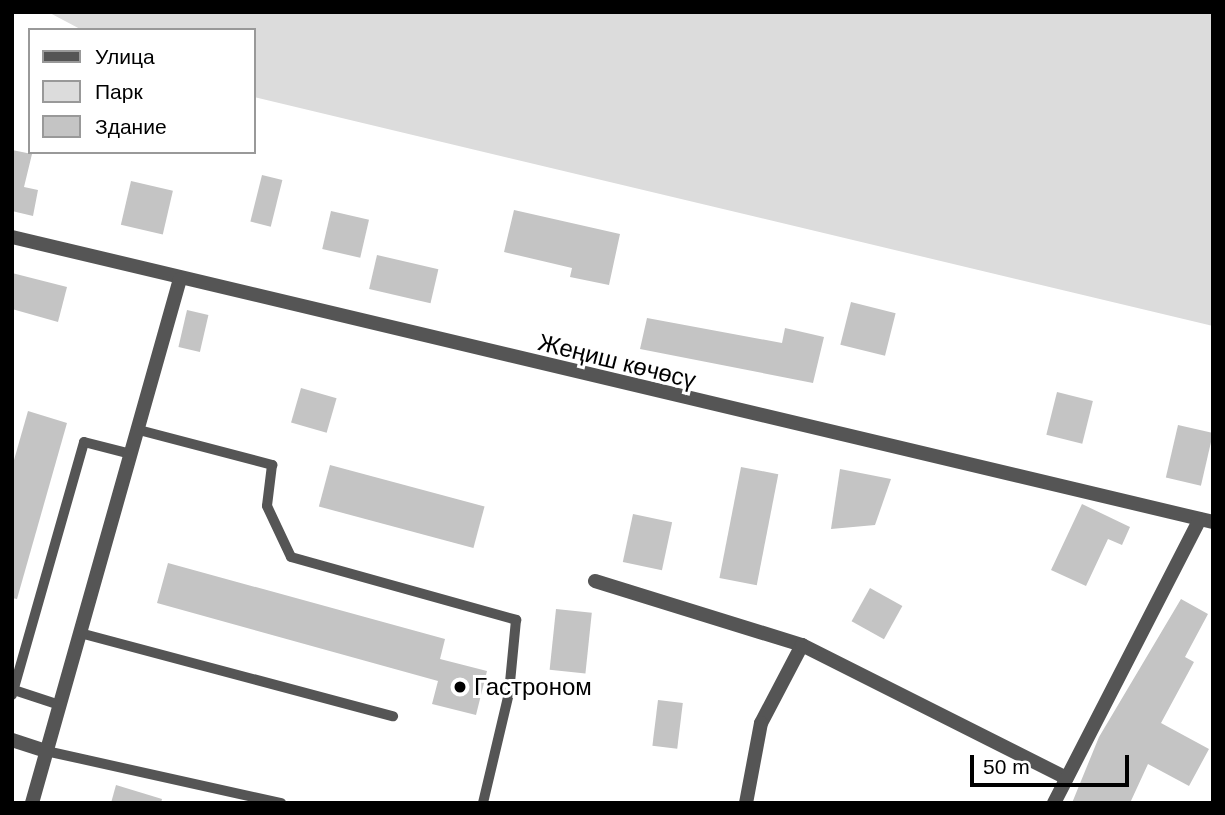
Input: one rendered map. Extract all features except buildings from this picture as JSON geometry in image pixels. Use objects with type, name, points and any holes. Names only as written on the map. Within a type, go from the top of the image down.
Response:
[{"type":"street","name":"Жеңиш көчөсү","points":[[12,237],[1207,521]]},
{"type":"street","points":[[32,803],[180,279]]},
{"type":"street","points":[[1054,803],[1207,521]]},
{"type":"street","points":[[596,581],[802,645],[1066,778]]},
{"type":"street","points":[[746,803],[761,723],[802,645]]},
{"type":"street","points":[[12,740],[46,751]]},
{"type":"lane","points":[[139,430],[271,465],[267,506],[291,557],[516,620],[509,693],[483,803]]},
{"type":"lane","points":[[60,705],[13,693],[84,442],[131,454]]},
{"type":"lane","points":[[80,632],[393,716]]},
{"type":"lane","points":[[46,751],[281,803]]},
{"type":"green space","points":[[48,12],[1213,12],[1213,326],[256,97],[256,28],[78,28]]},
{"type":"place","name":"Гастроном","points":[[460,687]]}]
